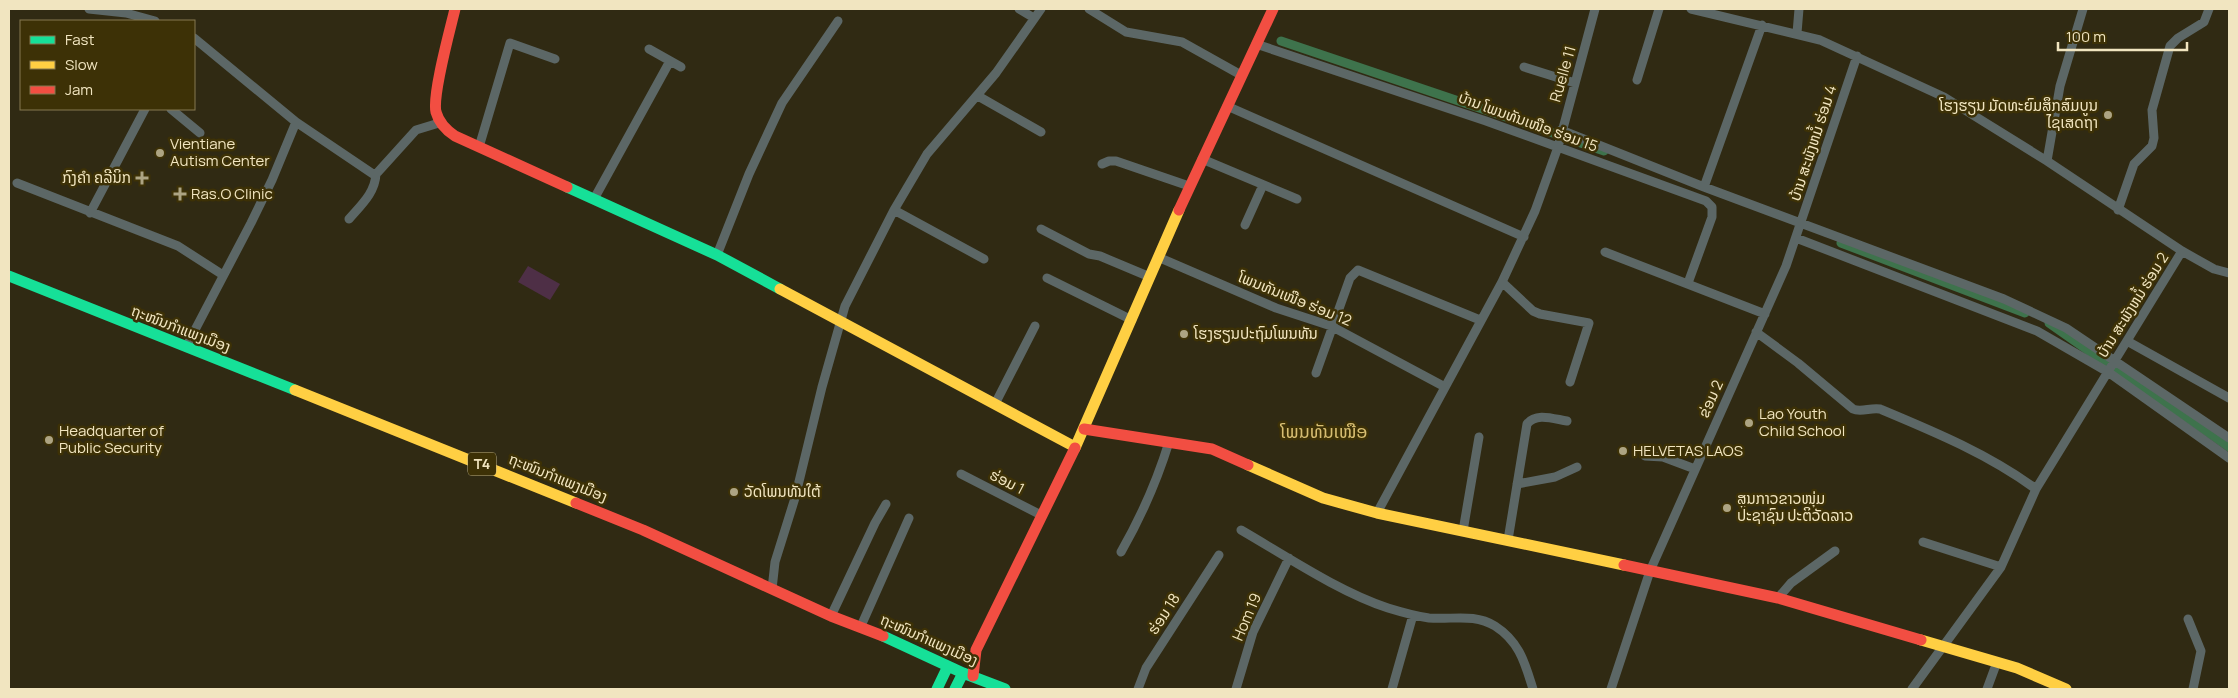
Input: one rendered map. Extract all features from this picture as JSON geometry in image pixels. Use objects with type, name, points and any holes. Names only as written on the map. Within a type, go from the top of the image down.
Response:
[{"type":"street","points":[[89,9],[126,13],[151,20]]},
{"type":"street","points":[[455,9],[435,102],[435,113],[439,123],[445,128],[479,148],[717,255],[1075,447]]},
{"type":"street","points":[[1018,9],[1034,18]]},
{"type":"street","points":[[772,589],[775,562],[795,498],[822,387],[845,306],[894,210],[927,154],[978,96],[1041,9]]},
{"type":"street","points":[[1088,9],[1126,32],[1182,42],[1241,75]]},
{"type":"street","points":[[955,689],[968,675],[976,650],[1084,429],[1189,186],[1273,9]]},
{"type":"street","name":"Ruelle 11","points":[[1378,513],[1502,282],[1524,237],[1558,147],[1561,130],[1595,9]]},
{"type":"street","points":[[1637,80],[1659,9]]},
{"type":"street","points":[[1691,9],[1820,40],[1950,100],[2047,161],[2182,252],[2214,269],[2229,274]]},
{"type":"street","points":[[1797,33],[1800,9]]},
{"type":"street","points":[[2047,161],[2060,86],[2084,9]]},
{"type":"street","points":[[2118,210],[2134,164],[2152,146],[2154,138],[2152,110],[2170,46],[2178,38],[2204,22],[2210,9]]},
{"type":"street","points":[[717,255],[749,174],[782,104],[838,21]]},
{"type":"street","points":[[1704,187],[1762,25]]},
{"type":"street","points":[[195,39],[296,122],[376,174]]},
{"type":"street","points":[[479,148],[510,43],[555,59]]},
{"type":"street","name":"ບ້ານ ໂພນທັນເໜືອ ຮ່ອມ 15","points":[[1256,44],[1558,147],[1706,201],[1712,207],[1712,217],[1688,283]]},
{"type":"street","points":[[649,49],[681,67]]},
{"type":"street","name":"ບ້ານ ສະພັງຫມໍ້ ຮ່ອມ 4","points":[[1796,238],[1857,56]]},
{"type":"street","points":[[594,199],[670,61]]},
{"type":"street","points":[[1524,67],[1575,83]]},
{"type":"street","points":[[978,96],[1041,132]]},
{"type":"street","points":[[1227,106],[1524,237]]},
{"type":"street","points":[[90,213],[144,110]]},
{"type":"street","points":[[172,110],[200,133]]},
{"type":"street","points":[[186,347],[272,180],[296,122]]},
{"type":"street","points":[[349,219],[370,195],[376,181],[376,174],[416,130],[439,123]]},
{"type":"street","points":[[1561,130],[1704,187],[1996,296],[2037,314],[2066,328],[2229,438]]},
{"type":"street","points":[[1202,159],[1297,199]]},
{"type":"street","points":[[1102,164],[1109,160],[1116,161],[1189,186]]},
{"type":"street","points":[[17,183],[178,246],[223,275]]},
{"type":"street","points":[[1245,225],[1263,184]]},
{"type":"street","points":[[894,210],[984,259]]},
{"type":"street","points":[[1041,229],[1090,254],[1100,256],[1150,277]]},
{"type":"street","points":[[1796,238],[2036,331],[2108,372],[2229,458]]},
{"type":"street","name":"ຂ່ອມ 2","points":[[1611,689],[1650,570],[1765,314],[1796,238]]},
{"type":"street","points":[[1605,252],[1765,314]]},
{"type":"street","name":"ບ້ານ ສະພັງຫມໍ້ ຮ່ອມ 2","points":[[1912,689],[1945,647],[2001,567],[2036,490],[2182,252]]},
{"type":"street","name":"ໂພນທັນເໜືອ ຮ່ອມ 12","points":[[1158,257],[1276,308],[1331,326],[1445,387]]},
{"type":"street","points":[[1316,373],[1331,326],[1350,278],[1358,270],[1480,320]]},
{"type":"street","name":"ຖະໜົນກຳແພງເມືອງ","points":[[9,276],[644,530],[831,616],[861,626],[968,675],[1005,689]]},
{"type":"street","points":[[1046,278],[1132,320]]},
{"type":"street","points":[[1502,282],[1533,311],[1589,323],[1590,327],[1570,382]]},
{"type":"street","points":[[995,404],[1035,326]]},
{"type":"street","points":[[1756,332],[1798,363],[1853,409],[1857,411],[1873,408],[1880,409],[1943,436],[1995,461],[2036,490]]},
{"type":"street","points":[[2127,341],[2229,398]]},
{"type":"street","points":[[1508,540],[1529,421],[1538,417],[1567,421]]},
{"type":"street","points":[[1084,429],[1212,449],[1323,498],[1378,513],[1778,598],[2017,668],[2066,689]]},
{"type":"street","points":[[1463,531],[1479,437]]},
{"type":"street","points":[[1121,552],[1143,511],[1158,476],[1169,442]]},
{"type":"street","points":[[1645,456],[1662,457],[1695,469]]},
{"type":"street","points":[[1517,484],[1555,477],[1577,468]]},
{"type":"street","name":"ຮ່ອມ 1","points":[[961,474],[1041,515]]},
{"type":"street","points":[[831,616],[886,504]]},
{"type":"street","points":[[861,626],[909,518]]},
{"type":"street","points":[[1241,530],[1355,594],[1386,607],[1430,618],[1463,617],[1489,622],[1519,648],[1533,689]]},
{"type":"street","points":[[1923,542],[2001,567]]},
{"type":"street","points":[[1778,598],[1791,583],[1835,551]]},
{"type":"street","name":"ຮ່ອມ 18","points":[[1138,689],[1146,668],[1218,555]]},
{"type":"street","name":"Hom 19","points":[[1236,689],[1253,632],[1289,558]]},
{"type":"street","points":[[1392,689],[1413,615]]},
{"type":"street","points":[[2188,619],[2201,651],[2193,689]]},
{"type":"street","points":[[1987,689],[1997,662]]},
{"type":"street","points":[[937,689],[948,666]]},
{"type":"shaded area","points":[[528,266],[560,284],[550,300],[518,282]]},
{"type":"waterway","points":[[1281,41],[1553,133]]},
{"type":"waterway","points":[[1566,138],[1604,151]]},
{"type":"waterway","points":[[1841,243],[2025,313]]},
{"type":"waterway","points":[[2049,323],[2106,363]]},
{"type":"waterway","points":[[2117,369],[2229,447]]},
{"type":"traffic: fast","points":[[567,187],[717,255],[780,289]]},
{"type":"traffic: fast","points":[[9,276],[295,390]]},
{"type":"traffic: fast","points":[[883,636],[963,673],[1005,689]]},
{"type":"traffic: fast","points":[[937,689],[948,666]]},
{"type":"traffic: fast","points":[[955,689],[963,673]]},
{"type":"traffic: slow","points":[[1075,448],[1179,210]]},
{"type":"traffic: slow","points":[[780,289],[1075,447]]},
{"type":"traffic: slow","points":[[295,390],[576,503]]},
{"type":"traffic: slow","points":[[1248,465],[1323,498],[1377,513],[1624,565]]},
{"type":"traffic: slow","points":[[1921,640],[2017,668],[2066,689]]},
{"type":"traffic: jam","points":[[455,9],[442,62],[435,104],[437,116],[441,123],[455,136],[567,187]]},
{"type":"traffic: jam","points":[[1179,210],[1273,9]]},
{"type":"traffic: jam","points":[[1084,429],[1212,449],[1248,465]]},
{"type":"traffic: jam","points":[[973,676],[976,650],[1075,448]]},
{"type":"traffic: jam","points":[[576,503],[643,530],[831,616],[883,636]]},
{"type":"traffic: jam","points":[[1624,565],[1778,598],[1921,640]]},
{"type":"place","name":"ໂຮງຮຽນ ມັດທະຍົມສຶກສົມບູນ ໄຊເສດຖາ","points":[[2108,115]]},
{"type":"place","name":"Vientiane Autism Center","points":[[160,153]]},
{"type":"place","name":"ກົງຄຳ ຄລີນິກ","points":[[142,178]]},
{"type":"place","name":"Ras.O Clinic","points":[[180,194]]},
{"type":"place","name":"ໂຮງຮຽນປະຖົມໂພນທັນ","points":[[1184,334]]},
{"type":"place","name":"Lao Youth Child School","points":[[1749,423]]},
{"type":"place","name":"Headquarter of Public Security","points":[[49,440]]},
{"type":"place","name":"HELVETAS LAOS","points":[[1623,451]]},
{"type":"place","name":"ວັດໂພນທັນໃຕ້","points":[[734,492]]},
{"type":"place","name":"ສູນກາວຂາວໜຸ່ມ ປະຊາຊົນ ປະຕິວັດລາວ","points":[[1727,508]]},
{"type":"district","name":"ໂພນທັນເໜືອ","points":[[1324,432]]}]
